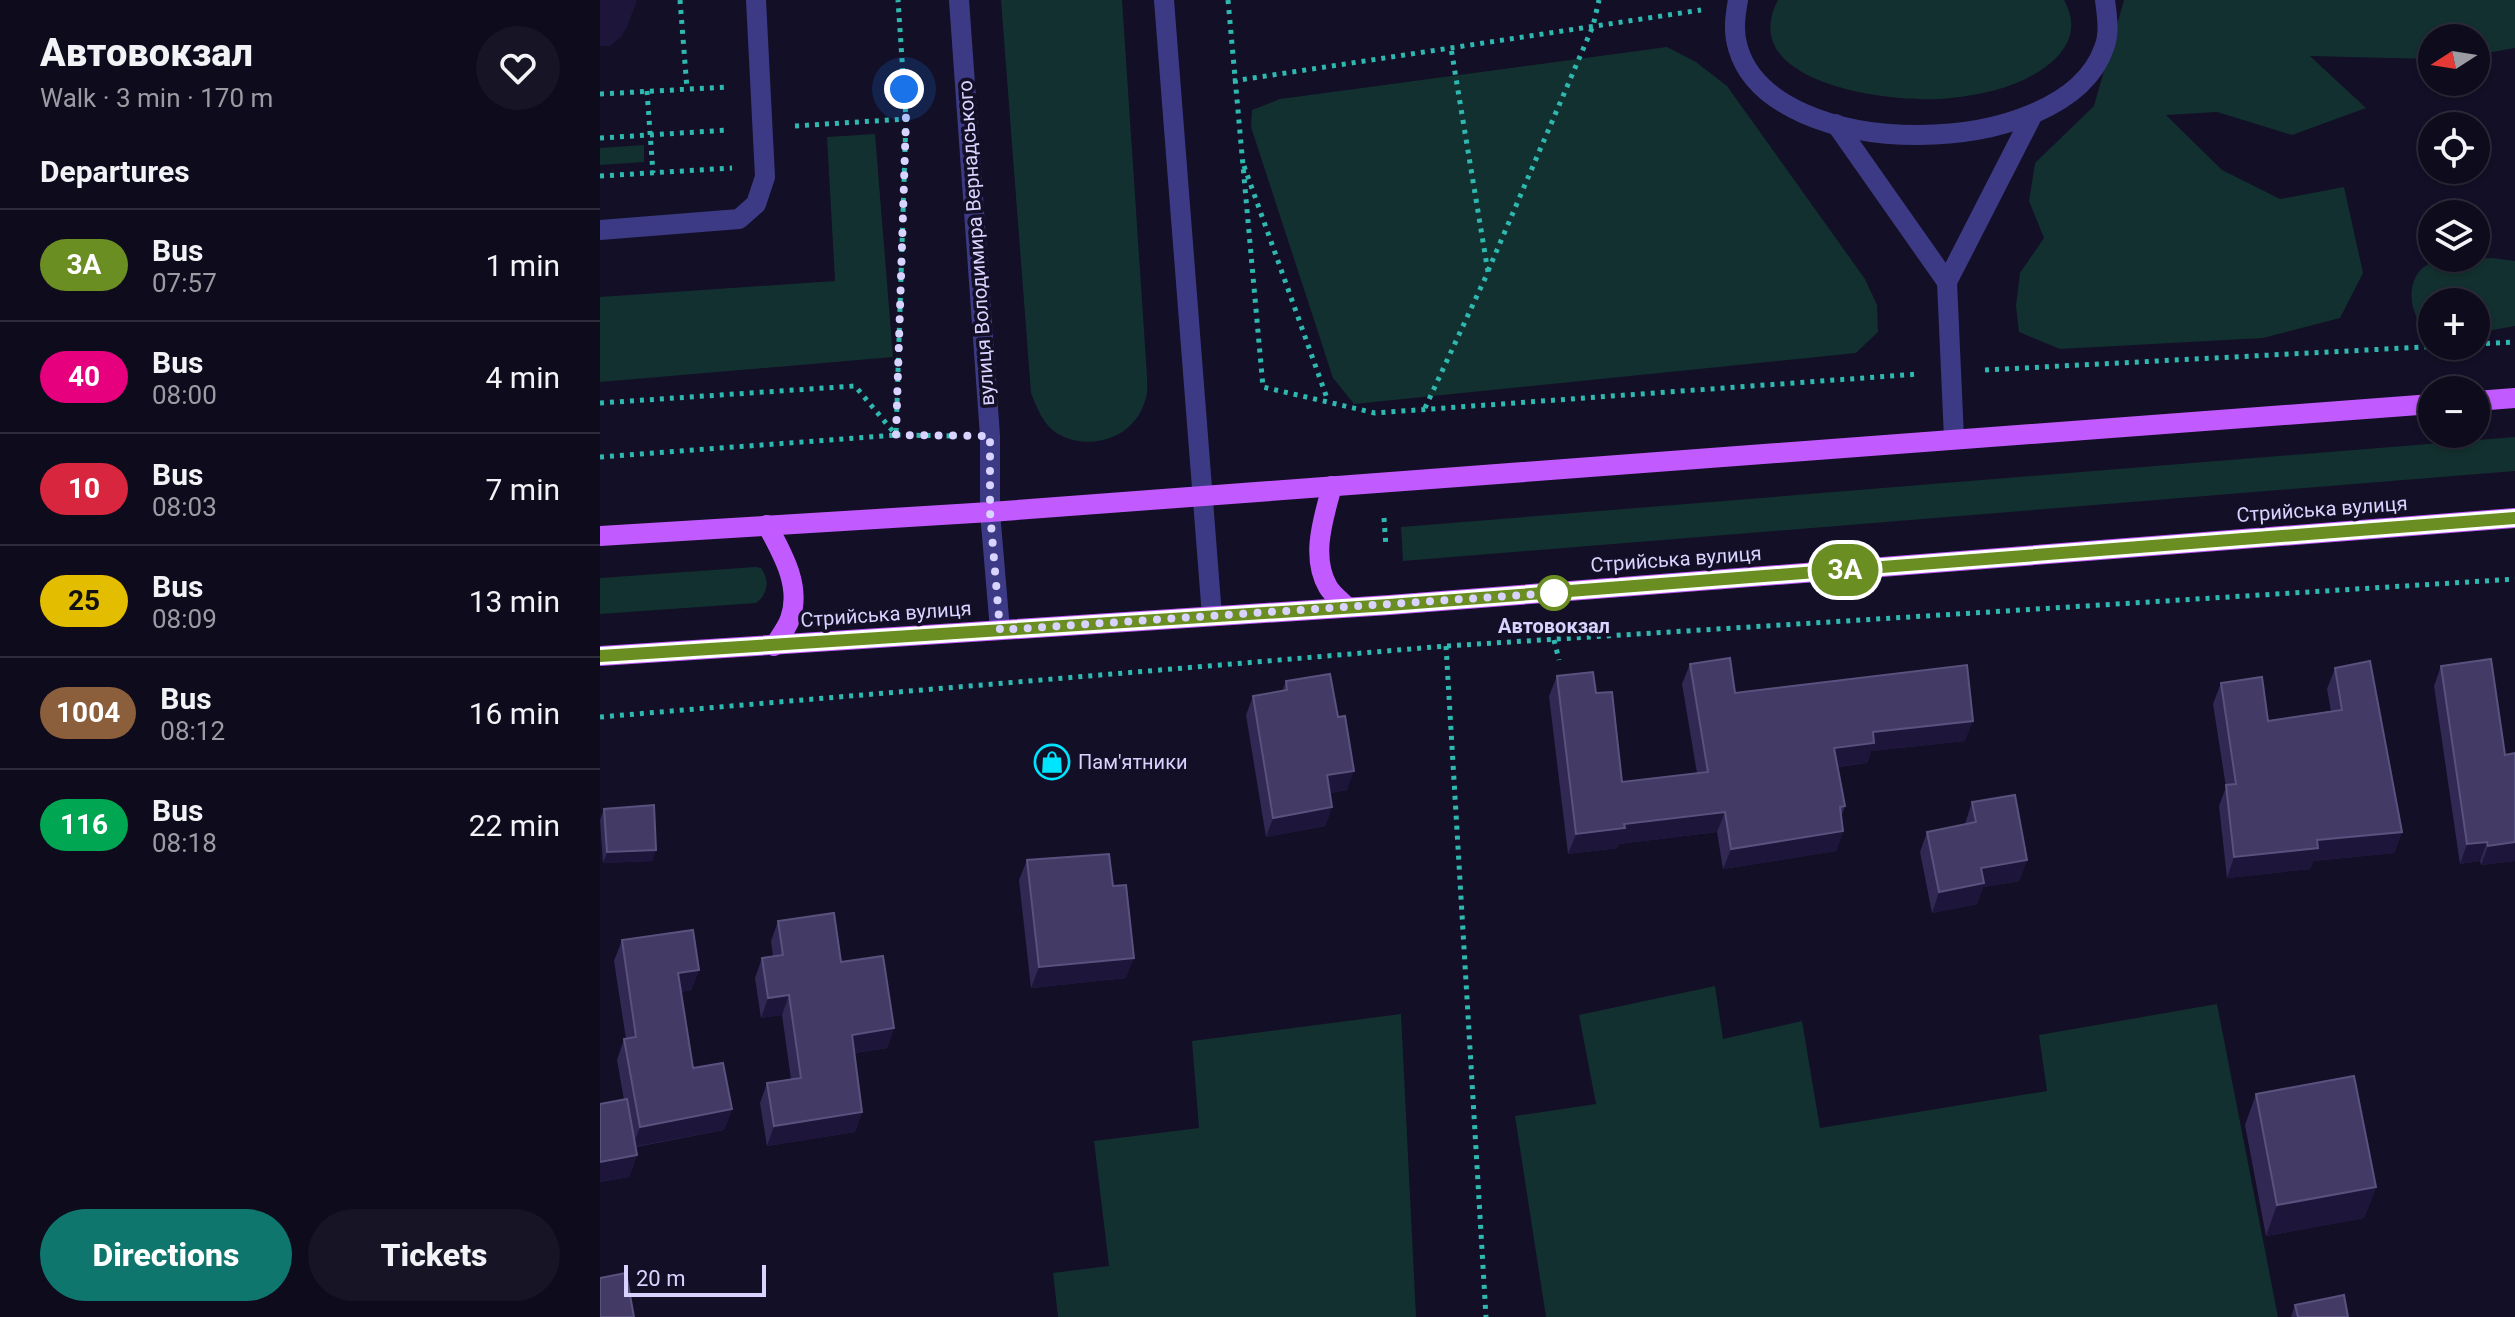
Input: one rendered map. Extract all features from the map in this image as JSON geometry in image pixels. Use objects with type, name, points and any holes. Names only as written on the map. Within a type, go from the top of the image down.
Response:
[{"type":"main road","points":[[2490,400],[2515,398]]},
{"type":"main road","points":[[600,536],[990,512],[2418,405]]},
{"type":"main road","points":[[1332,486],[1319,555],[1328,587],[1346,606]]},
{"type":"main road","name":"Стрийська вулиця","points":[[600,656],[1539,594],[2515,518]]},
{"type":"main road","points":[[767,525],[785,558],[793,587],[791,619],[774,646]]},
{"type":"street","points":[[600,230],[739,219],[756,204],[765,167],[756,0]]},
{"type":"street","name":"вулиця Володимира Вернадського","points":[[959,0],[990,436],[990,512],[1000,630]]},
{"type":"street","points":[[1164,0],[1212,616]]},
{"type":"street","points":[[1738,0],[1734,25],[1738,50],[1750,72],[1767,90],[1787,104],[1836,124],[1892,134],[1937,135],[1980,130],[2033,114],[2076,88],[2093,70],[2104,48],[2108,23],[2105,0]]},
{"type":"street","points":[[1954,438],[1947,282],[2033,114]]},
{"type":"street","points":[[1836,124],[1947,282]]},
{"type":"path","points":[[680,0],[687,89]]},
{"type":"path","points":[[896,435],[906,119],[898,0]]},
{"type":"path","points":[[1228,0],[1263,387],[1375,413],[1952,372],[2418,347]]},
{"type":"path","points":[[1425,408],[1488,272],[1593,26],[1599,0]]},
{"type":"path","points":[[1233,81],[1703,10]]},
{"type":"path","points":[[1451,48],[1488,272]]},
{"type":"path","points":[[600,94],[760,85]]},
{"type":"path","points":[[647,91],[653,173]]},
{"type":"path","points":[[1241,158],[1328,402]]},
{"type":"path","points":[[600,176],[765,167]]},
{"type":"path","points":[[2490,343],[2515,342]]},
{"type":"path","points":[[600,403],[855,386],[896,435]]},
{"type":"path","points":[[600,457],[896,435],[990,436]]},
{"type":"path","points":[[600,717],[1446,646],[2515,579]]},
{"type":"path","points":[[1554,640],[1559,660]]},
{"type":"path","points":[[1446,646],[1486,1317]]},
{"type":"green space","points":[[1001,0],[1122,0],[1147,392],[1139,414],[1131,424],[1110,438],[1084,442],[1058,434],[1041,416],[1031,393]]},
{"type":"green space","points":[[1778,0],[2064,0],[2071,29],[2058,56],[2022,81],[1980,94],[1951,98],[1896,98],[1828,84],[1800,71],[1779,53],[1770,29]]},
{"type":"green space","points":[[2124,0],[2515,0],[2515,48],[2490,52],[2490,24],[2418,24],[2418,59],[2310,56],[2366,108],[2292,135],[2217,112],[2166,115],[2222,170],[2280,199],[2344,187],[2363,273],[2340,318],[2263,338],[2060,349],[2019,332],[2016,306],[2020,273],[2044,238],[2029,201],[2035,163],[2094,106]]},
{"type":"green space","points":[[1667,47],[1696,62],[1727,86],[1865,279],[1877,305],[1878,332],[1856,353],[1354,404],[1333,378],[1251,127],[1252,110],[1280,99]]},
{"type":"green space","points":[[875,134],[893,357],[600,382],[600,297],[835,281],[827,137]]},
{"type":"green space","points":[[644,145],[644,162],[600,165],[600,148]]},
{"type":"green space","points":[[2490,258],[2515,261],[2515,326],[2490,330],[2490,288],[2418,288],[2418,319],[2412,296],[2420,272],[2490,272]]},
{"type":"green space","points":[[2515,437],[2515,471],[1403,561],[1401,527],[2418,445],[2418,448],[2490,448],[2490,439]]},
{"type":"green space","points":[[761,568],[767,582],[763,595],[756,603],[600,614],[600,578]]},
{"type":"green space","points":[[1715,986],[1723,1039],[1802,1021],[1820,1128],[2047,1091],[2039,1035],[2217,1004],[2278,1317],[1546,1317],[1515,1116],[1596,1104],[1579,1015]]},
{"type":"green space","points":[[1401,1014],[1416,1317],[1058,1317],[1053,1273],[1109,1266],[1094,1141],[1199,1128],[1192,1041]]},
{"type":"building","points":[[1730,658],[1735,693],[1967,665],[1973,721],[1873,732],[1874,743],[1834,748],[1845,806],[1840,807],[1843,831],[1731,849],[1725,812],[1624,824],[1625,828],[1576,834],[1557,676],[1593,672],[1596,693],[1612,692],[1622,782],[1708,772],[1690,664]]},
{"type":"building","points":[[2491,659],[2505,755],[2515,753],[2515,842],[2488,846],[2487,842],[2467,844],[2441,666]]},
{"type":"building","points":[[2370,661],[2402,832],[2317,840],[2318,848],[2234,857],[2226,785],[2236,784],[2221,683],[2262,677],[2268,721],[2342,710],[2335,668]]},
{"type":"building","points":[[1330,674],[1338,717],[1345,716],[1354,771],[1327,775],[1332,807],[1273,818],[1253,696],[1287,690],[1286,681]]},
{"type":"building","points":[[2015,795],[2027,860],[1981,868],[1984,883],[1939,892],[1927,832],[1976,822],[1972,802]]},
{"type":"building","points":[[654,805],[656,850],[607,852],[604,809]]},
{"type":"building","points":[[1109,854],[1113,886],[1126,885],[1134,958],[1039,967],[1027,860]]},
{"type":"building","points":[[834,913],[841,962],[883,956],[894,1028],[852,1035],[862,1112],[774,1126],[767,1083],[801,1078],[789,995],[768,998],[762,958],[783,955],[778,921]]},
{"type":"building","points":[[693,930],[699,970],[678,973],[693,1068],[723,1063],[732,1109],[640,1127],[624,1039],[636,1037],[622,940]]},
{"type":"building","points":[[2354,1076],[2376,1187],[2277,1205],[2256,1094]]},
{"type":"building","points":[[627,1099],[637,1155],[600,1162],[600,1104]]},
{"type":"building","points":[[626,1273],[634,1317],[600,1317],[600,1278]]},
{"type":"building","points":[[2344,1295],[2348,1317],[2298,1317],[2295,1305]]},
{"type":"bus line","name":"3А","points":[[600,656],[1389,605],[2515,518]]},
{"type":"place","name":"Автовокзал","points":[[1554,593]]},
{"type":"place","name":"Пам'ятники","points":[[1052,762]]},
{"type":"route","points":[[904,89],[906,119],[896,435],[990,436],[990,512],[1000,630],[1554,593]]}]
